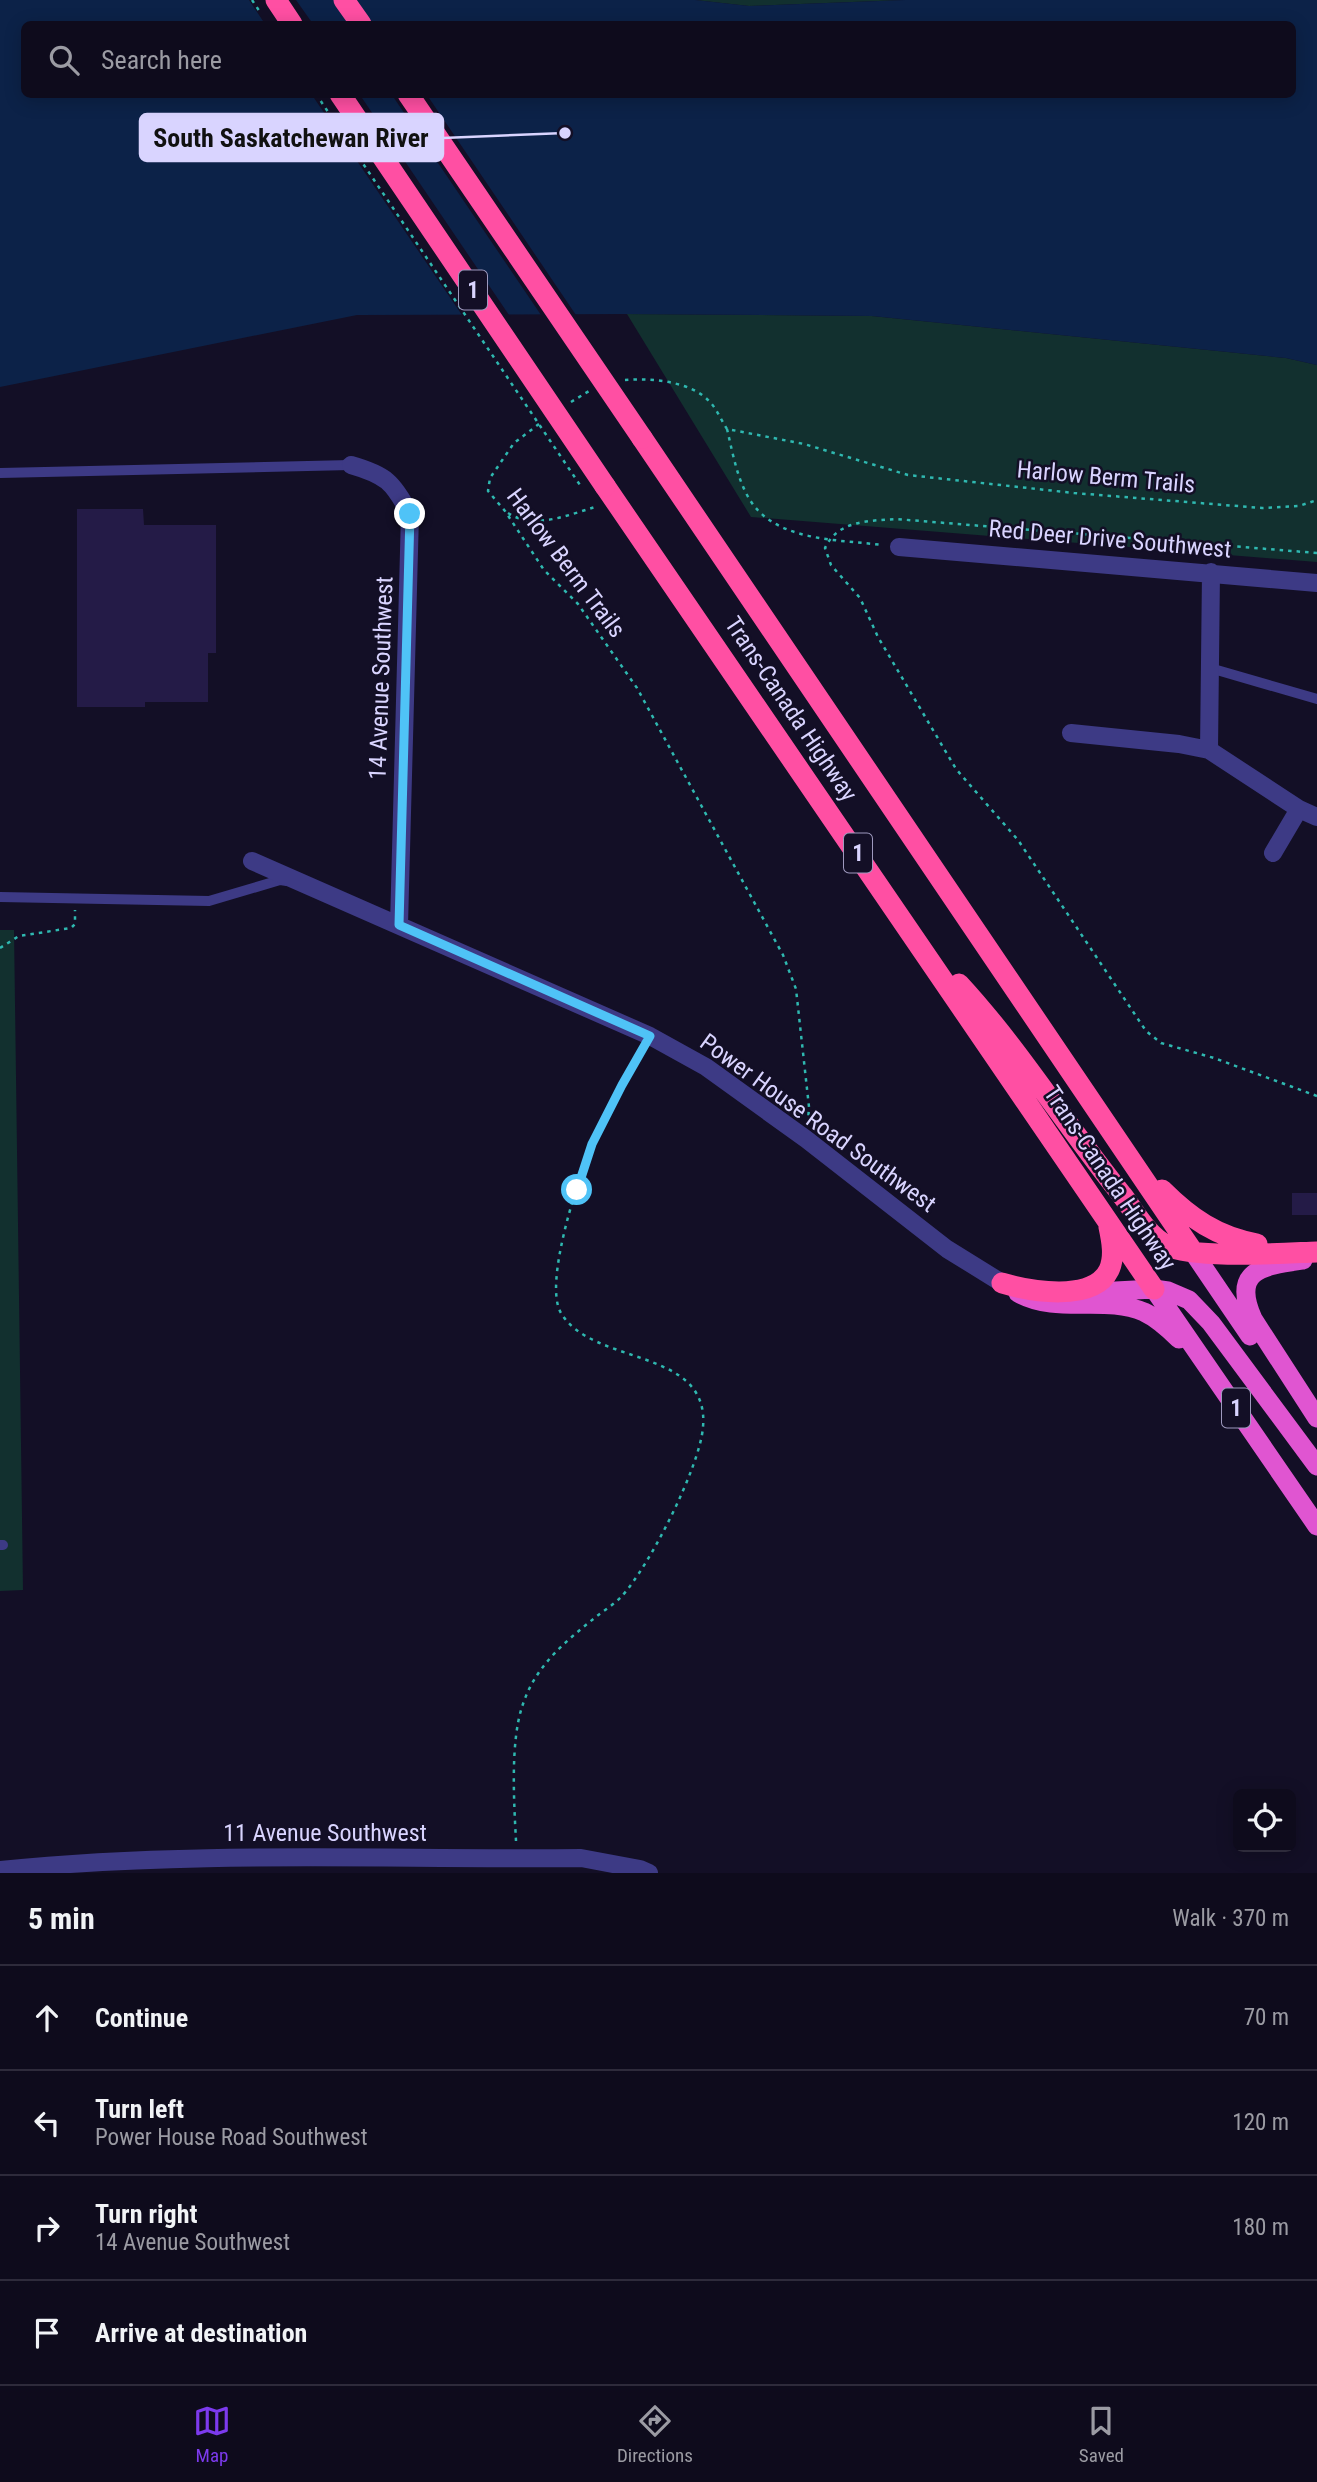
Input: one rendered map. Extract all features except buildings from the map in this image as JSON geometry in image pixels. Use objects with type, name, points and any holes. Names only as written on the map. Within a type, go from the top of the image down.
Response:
[{"type":"highway","points":[[276,0],[290,21]]},
{"type":"highway","points":[[344,0],[359,21]]},
{"type":"highway","name":"Trans-Canada Highway","points":[[343,98],[1317,1526]]},
{"type":"highway","name":"Trans-Canada Highway","points":[[411,98],[1317,1436]]},
{"type":"highway","points":[[910,931],[989,1017],[1152,1234],[1169,1247],[1193,1252],[1317,1250]]},
{"type":"highway","points":[[1122,1148],[1174,1202],[1206,1227],[1245,1242],[1317,1250]]},
{"type":"highway","points":[[1056,1293],[1089,1286],[1101,1280],[1108,1271],[1113,1249],[1108,1222]]},
{"type":"highway","points":[[1317,1258],[1269,1265],[1260,1269],[1247,1282],[1244,1292],[1253,1319],[1317,1418]]},
{"type":"highway","points":[[1002,1283],[1056,1293],[1154,1289],[1180,1295],[1198,1307],[1317,1466]]},
{"type":"highway","points":[[1002,1283],[1023,1296],[1054,1304],[1113,1305],[1143,1312],[1157,1319],[1208,1367]]},
{"type":"street","name":"14 Avenue Southwest","points":[[351,465],[376,472],[397,489],[410,514],[399,925]]},
{"type":"street","name":"Red Deer Drive Southwest","points":[[899,547],[1317,583]]},
{"type":"street","points":[[1209,750],[1211,572]]},
{"type":"street","points":[[1071,733],[1179,744],[1209,750],[1299,809],[1317,817]]},
{"type":"street","points":[[1273,853],[1299,809]]},
{"type":"street","name":"Power House Road Southwest","points":[[252,861],[650,1036],[706,1067],[806,1139],[947,1249],[1002,1283]]},
{"type":"street","name":"11 Avenue Southwest","points":[[0,1870],[183,1857],[581,1858],[649,1873]]},
{"type":"lane","points":[[0,473],[351,465]]},
{"type":"lane","points":[[1210,667],[1317,699]]},
{"type":"lane","points":[[0,897],[76,896],[209,901],[280,880],[296,882]]},
{"type":"path","points":[[319,98],[580,485]]},
{"type":"path","points":[[621,380],[666,382],[702,395],[710,402],[727,429],[746,493],[766,521],[789,530],[830,539],[899,547]]},
{"type":"path","points":[[568,404],[596,387]]},
{"type":"path","name":"Harlow Berm Trails","points":[[548,418],[518,438],[490,478],[488,491],[505,511],[544,570],[578,604],[637,688],[783,955],[796,989],[802,1028],[809,1107],[806,1139]]},
{"type":"path","name":"Harlow Berm Trails","points":[[727,429],[804,444],[908,475],[1074,493],[1262,508],[1299,506],[1317,500]]},
{"type":"path","points":[[505,511],[517,519],[529,521],[555,518],[596,507]]},
{"type":"path","points":[[1317,553],[896,519],[845,527],[836,531],[825,548],[831,565],[860,598],[878,637],[956,769],[1018,840],[1146,1031],[1161,1043],[1214,1058],[1317,1096]]},
{"type":"path","points":[[0,948],[19,936],[72,928],[75,924],[76,896]]},
{"type":"path","points":[[516,1858],[517,1732],[523,1704],[539,1670],[564,1643],[621,1597],[648,1560],[697,1461],[704,1425],[701,1404],[691,1384],[678,1373],[602,1344],[576,1329],[560,1312],[556,1291],[557,1260],[592,1144],[650,1036]]},
{"type":"green space","points":[[695,0],[905,0],[749,6]]},
{"type":"green space","points":[[627,314],[872,316],[1286,358],[1317,365],[1317,562],[751,517]]},
{"type":"green space","points":[[0,930],[14,930],[23,1590],[0,1591]]},
{"type":"water","points":[[0,0],[695,0],[749,6],[905,0],[1317,0],[1317,365],[1286,358],[872,316],[357,315],[0,387]]},
{"type":"pier","points":[[249,0],[296,0],[311,21],[263,21]]},
{"type":"pier","points":[[314,98],[362,98],[511,318],[464,318]]},
{"type":"pier","points":[[394,98],[429,98],[578,318],[543,318]]},
{"type":"place","name":"South Saskatchewan River","points":[[565,133]]},
{"type":"route","points":[[410,514],[399,925],[650,1036],[592,1144],[577,1190]]}]
